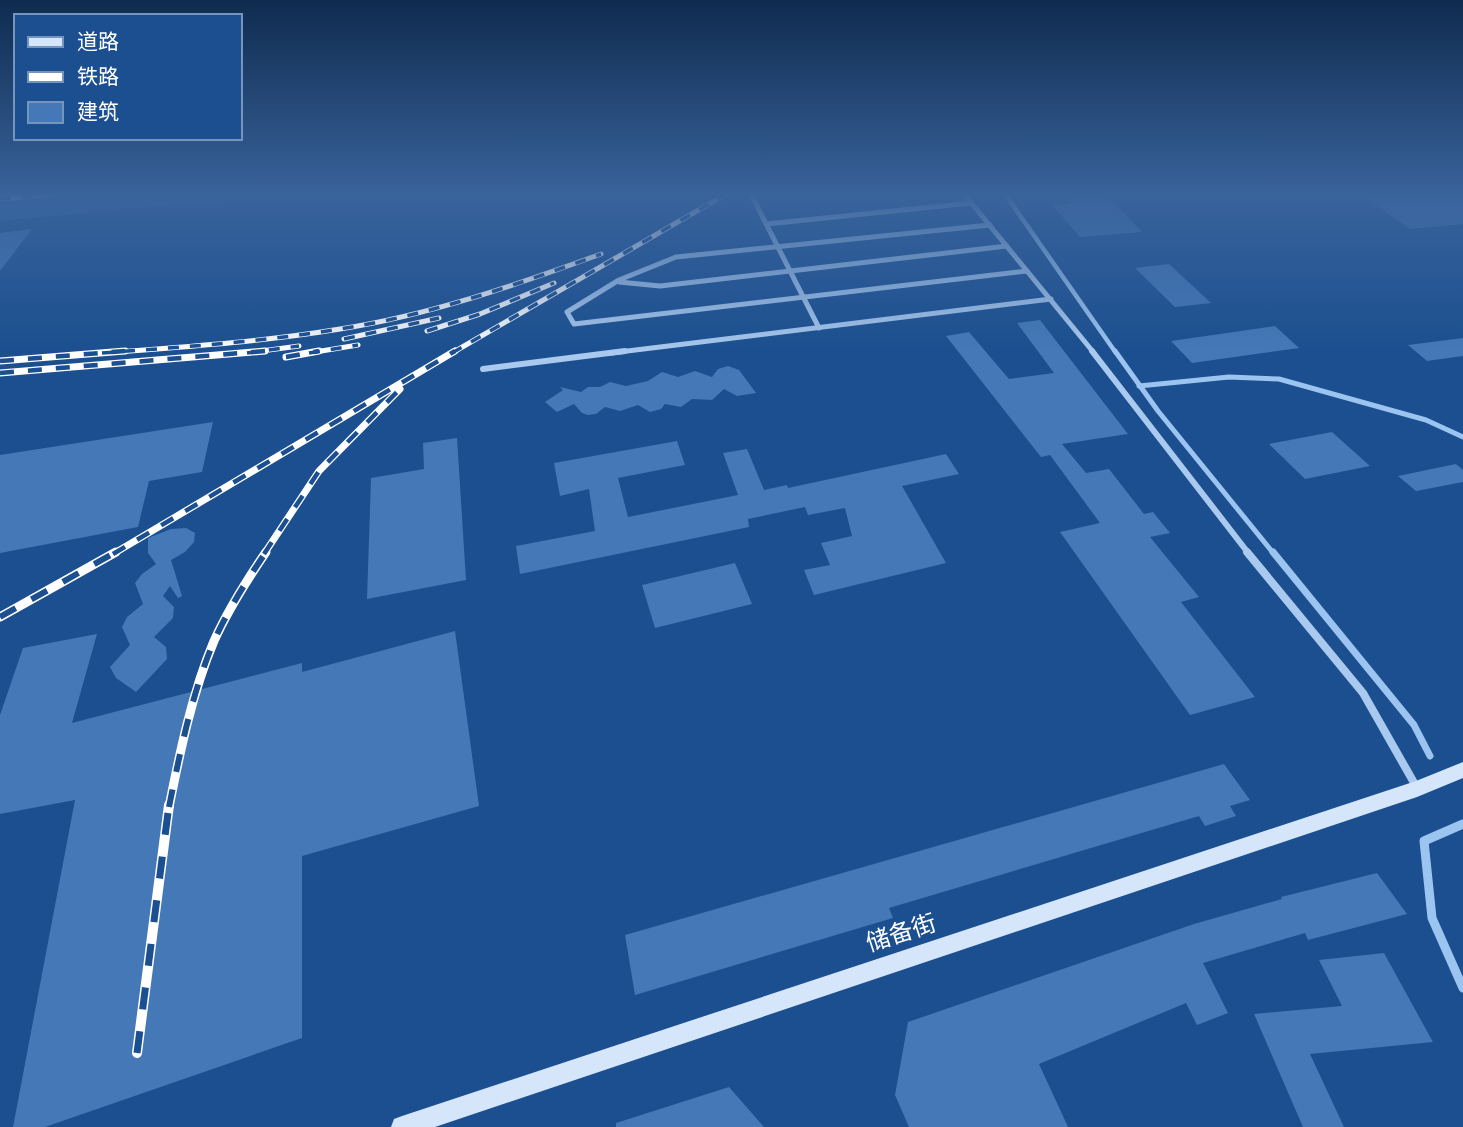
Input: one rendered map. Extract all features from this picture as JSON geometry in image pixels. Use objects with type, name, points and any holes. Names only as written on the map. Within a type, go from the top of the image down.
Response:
[{"type":"street","points":[[778,247],[819,328]]},
{"type":"street","points":[[782,247],[676,257],[654,262],[584,299],[567,312],[574,324],[1027,271]]},
{"type":"street","points":[[619,282],[660,286],[1002,247]]},
{"type":"street","points":[[1007,247],[1273,585],[1363,693],[1417,789]]},
{"type":"street","points":[[483,369],[1051,299]]},
{"type":"street","name":"储备街","points":[[402,1127],[1417,789],[1463,771]]},
{"type":"building","points":[[0,247],[19,247],[0,271]]},
{"type":"building","points":[[1169,264],[1211,303],[1175,307],[1135,268]]},
{"type":"building","points":[[1040,320],[1128,434],[1062,444],[1086,473],[1109,469],[1144,514],[1153,512],[1170,533],[1150,537],[1199,597],[1181,602],[1255,697],[1190,715],[1060,532],[1100,523],[1050,455],[1041,457],[946,336],[969,332],[1009,379],[1054,373],[1017,323]]},
{"type":"building","points":[[1275,326],[1299,348],[1192,363],[1171,341]]},
{"type":"building","points":[[1463,338],[1463,356],[1427,361],[1408,345]]},
{"type":"building","points":[[728,366],[739,370],[756,393],[737,396],[724,389],[712,400],[692,399],[681,407],[665,404],[661,409],[650,412],[638,405],[620,411],[605,407],[596,414],[588,415],[582,413],[574,404],[557,412],[545,402],[563,390],[560,387],[581,392],[588,387],[600,387],[610,382],[626,386],[648,381],[662,372],[678,377],[695,371],[712,377],[718,369]]},
{"type":"building","points":[[213,422],[202,472],[149,481],[138,527],[0,553],[0,455]]},
{"type":"building","points":[[1332,432],[1370,466],[1305,479],[1269,444]]},
{"type":"building","points":[[457,438],[466,580],[367,599],[371,478],[424,469],[423,443]]},
{"type":"building","points":[[677,441],[685,465],[618,478],[628,517],[738,495],[723,453],[747,449],[764,490],[787,485],[788,488],[946,454],[959,474],[902,486],[946,563],[814,595],[804,570],[830,565],[821,543],[852,536],[845,508],[808,515],[805,507],[748,519],[749,527],[520,574],[516,546],[595,531],[589,489],[560,496],[554,463]]},
{"type":"building","points":[[1456,464],[1463,470],[1463,482],[1416,491],[1398,476]]},
{"type":"building","points":[[186,528],[195,533],[194,542],[185,552],[171,560],[182,596],[178,598],[170,586],[163,596],[174,607],[173,618],[154,637],[166,647],[167,659],[136,692],[116,678],[110,667],[130,645],[122,627],[127,617],[143,604],[135,583],[156,564],[148,553],[148,538],[171,529]]},
{"type":"building","points":[[735,563],[752,604],[655,628],[642,585]]},
{"type":"building","points":[[455,631],[479,806],[302,856],[302,1038],[45,1127],[13,1127],[75,800],[0,814],[0,715],[23,648],[97,634],[72,723],[302,663],[302,672]]},
{"type":"building","points":[[1224,764],[1250,800],[1230,806],[1236,816],[1205,826],[1199,816],[889,908],[893,918],[635,995],[625,935]]},
{"type":"building","points":[[1377,873],[1407,914],[1308,940],[1305,933],[1203,963],[1228,1013],[1197,1025],[1186,1003],[1039,1064],[1068,1127],[909,1127],[895,1095],[908,1022],[1194,924],[1282,899],[1281,897]]},
{"type":"building","points":[[1384,953],[1433,1042],[1310,1054],[1344,1127],[1303,1127],[1254,1014],[1342,1006],[1319,960]]},
{"type":"building","points":[[729,1087],[764,1127],[616,1127],[616,1123]]},
{"type":"waterway","points":[[1042,247],[1116,353]]},
{"type":"waterway","points":[[1115,351],[1140,386]]},
{"type":"waterway","points":[[1140,386],[1229,377],[1279,379],[1426,420],[1463,437]]},
{"type":"waterway","points":[[1140,386],[1274,554]]},
{"type":"waterway","points":[[1273,552],[1414,725],[1430,756]]},
{"type":"waterway","points":[[1463,824],[1424,841],[1432,918],[1463,988]]},
{"type":"railway","points":[[452,353],[635,247]]},
{"type":"railway","points":[[102,353],[251,341],[374,323],[472,298],[601,254]]},
{"type":"railway","points":[[427,331],[480,314],[554,283]]},
{"type":"railway","points":[[344,339],[439,318]]},
{"type":"railway","points":[[309,353],[358,345]]},
{"type":"railway","points":[[257,352],[299,346]]},
{"type":"railway","points":[[0,361],[125,351]]},
{"type":"railway","points":[[257,352],[265,351]]},
{"type":"railway","points":[[286,357],[319,351]]},
{"type":"railway","points":[[113,554],[455,351]]},
{"type":"railway","points":[[0,373],[257,352]]},
{"type":"railway","points":[[247,353],[257,352]]},
{"type":"railway","points":[[264,554],[319,471],[400,389]]},
{"type":"railway","points":[[0,617],[116,552]]},
{"type":"railway","points":[[169,807],[187,723],[206,661],[232,607],[266,552]]},
{"type":"railway","points":[[137,1053],[169,805]]}]
